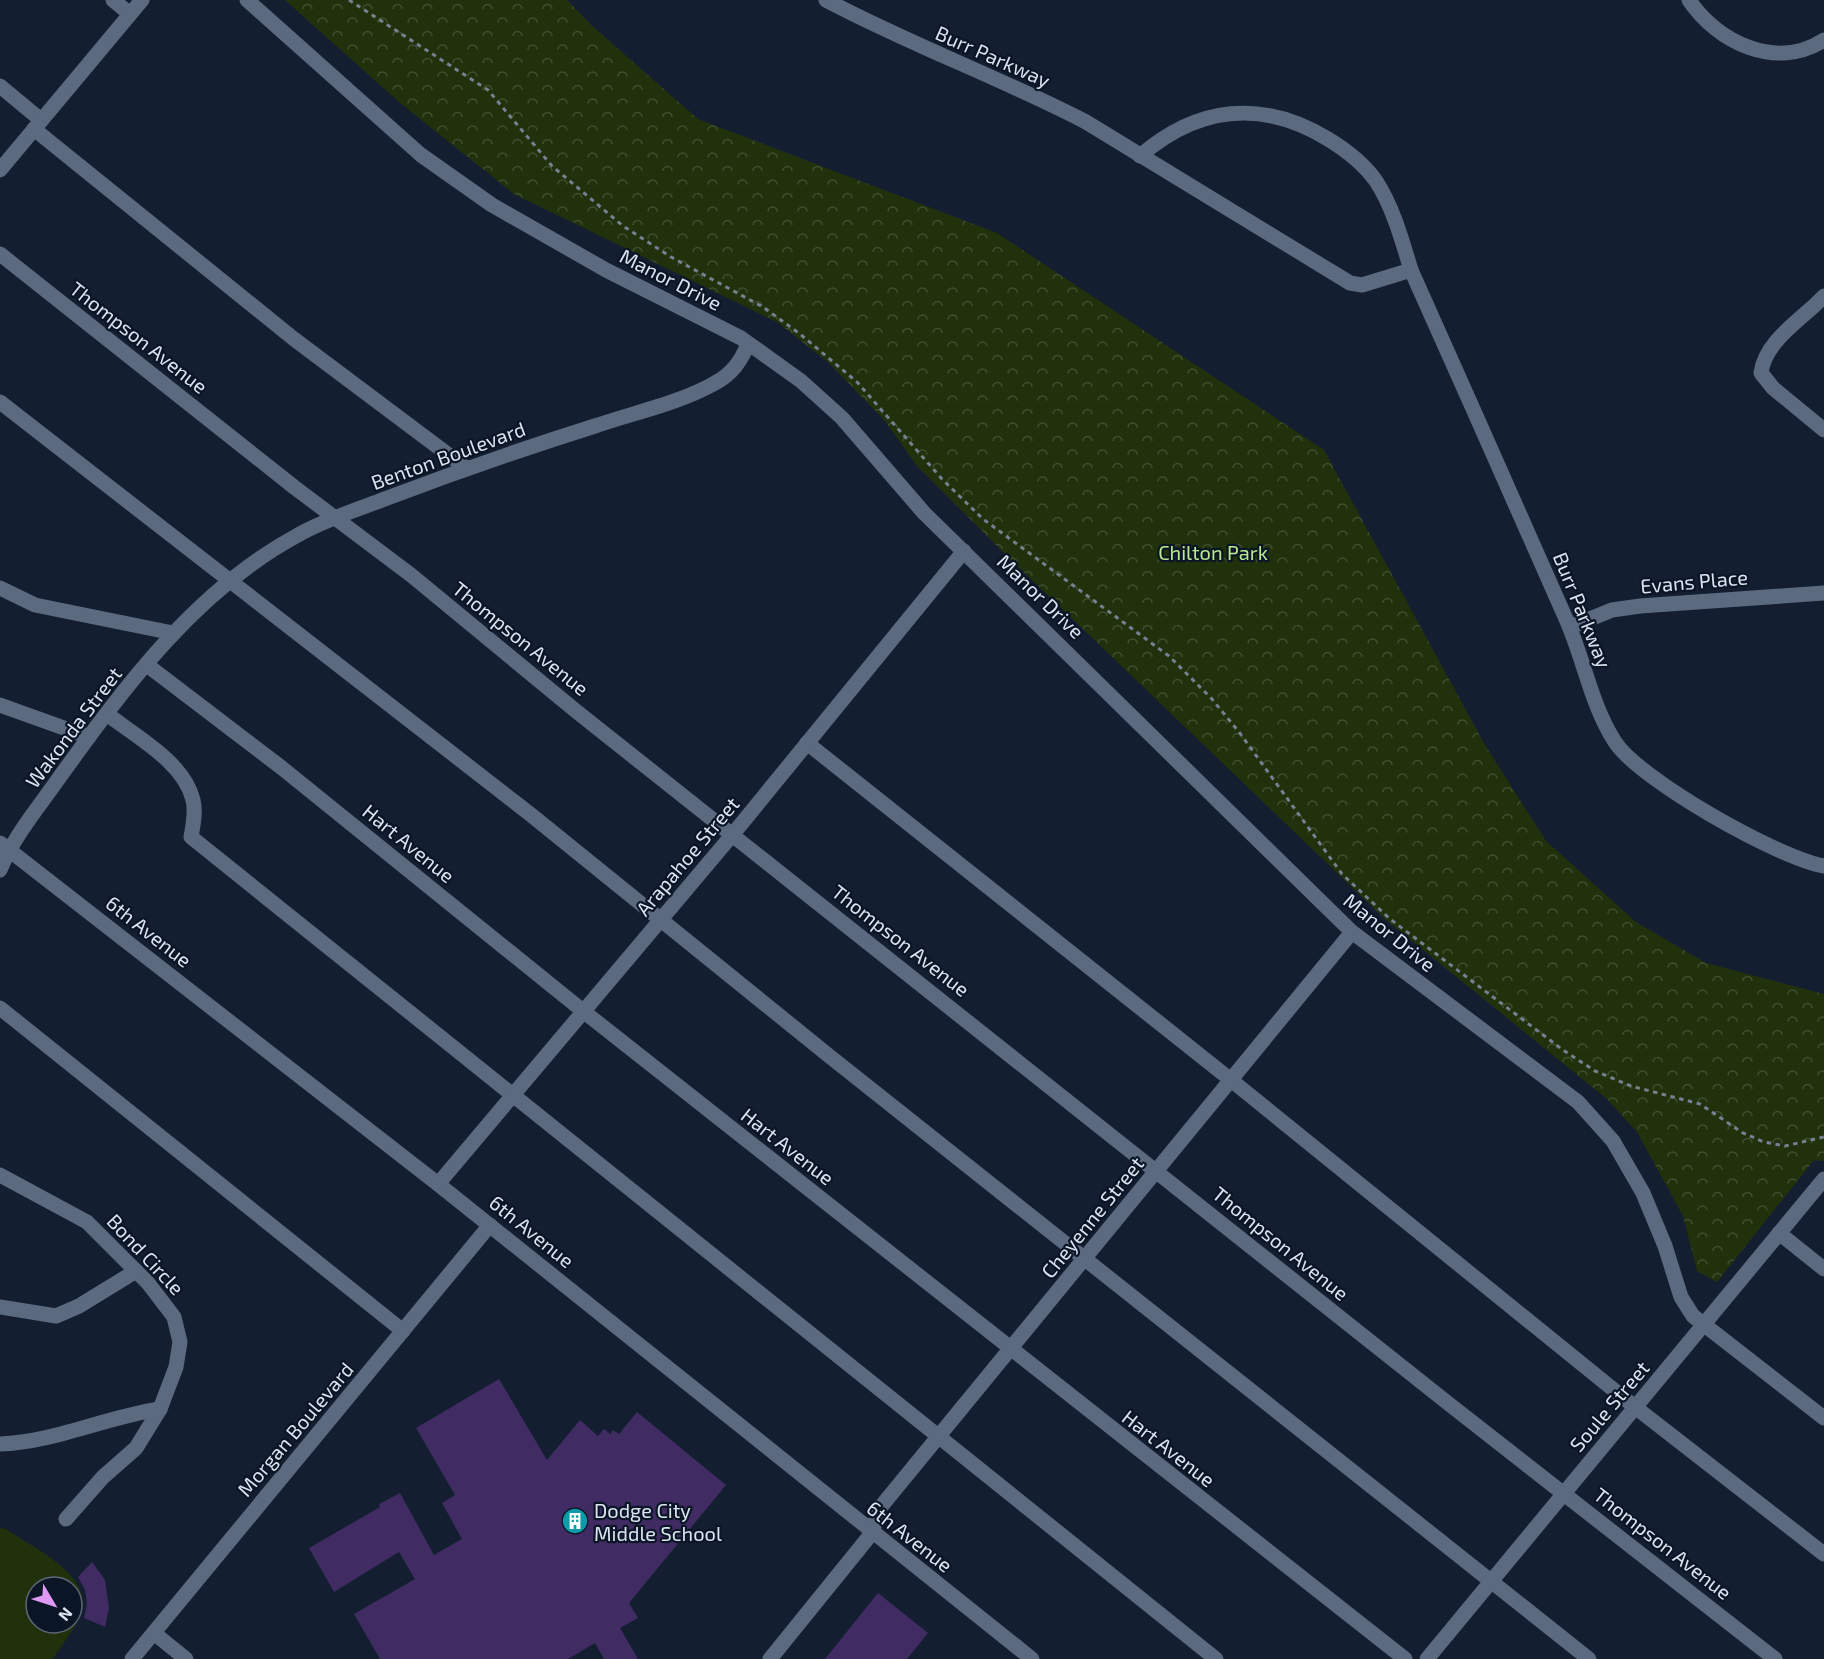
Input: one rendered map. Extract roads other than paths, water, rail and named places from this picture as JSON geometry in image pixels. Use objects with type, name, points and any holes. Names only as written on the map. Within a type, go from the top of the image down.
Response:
[{"type":"street","points":[[113,0],[130,14]]},
{"type":"street","points":[[0,170],[142,0]]},
{"type":"street","name":"Manor Drive","points":[[248,0],[421,155],[492,205],[606,270],[706,319],[748,344],[801,381],[842,418],[924,513],[1352,932],[1578,1102],[1613,1141],[1643,1193],[1665,1246],[1681,1297],[1693,1316],[1824,1418]]},
{"type":"street","name":"Burr Parkway","points":[[826,0],[879,28],[1086,122],[1350,283],[1362,285],[1411,270]]},
{"type":"street","points":[[1689,0],[1714,29],[1727,39],[1754,50],[1786,52],[1824,39]]},
{"type":"street","points":[[0,86],[38,124],[294,339],[466,468]]},
{"type":"street","name":"Burr Parkway","points":[[1140,156],[1161,138],[1188,124],[1222,113],[1268,114],[1305,124],[1347,150],[1376,181],[1399,230],[1411,270],[1570,627],[1599,710],[1616,742],[1632,761],[1727,824],[1780,852],[1824,866]]},
{"type":"street","name":"Thompson Avenue","points":[[0,254],[411,575],[576,711],[1158,1170],[1449,1404],[1775,1659]]},
{"type":"street","points":[[1824,296],[1775,343],[1762,363],[1761,373],[1773,388],[1824,430]]},
{"type":"street","name":"Benton Boulevard","points":[[173,633],[229,580],[298,534],[466,468],[659,405],[716,383],[733,370],[748,344]]},
{"type":"street","points":[[0,402],[661,920],[1589,1659]]},
{"type":"street","name":"Arapahoe Street","points":[[438,1184],[733,834],[964,551]]},
{"type":"street","points":[[0,588],[35,605],[173,633]]},
{"type":"street","name":"Evans Place","points":[[1570,627],[1612,610],[1640,606],[1824,593]]},
{"type":"street","name":"Wakonda Street","points":[[4,846],[173,633]]},
{"type":"street","name":"Hart Avenue","points":[[147,665],[282,768],[584,1011],[1405,1659]]},
{"type":"street","points":[[0,705],[89,737]]},
{"type":"street","points":[[107,714],[173,766],[193,799],[194,821],[191,837],[940,1435],[1216,1659]]},
{"type":"street","points":[[807,743],[1231,1080],[1635,1407],[1824,1554]]},
{"type":"street","points":[[0,870],[4,846]]},
{"type":"street","name":"6th Avenue","points":[[4,846],[490,1225],[1032,1659]]},
{"type":"street","name":"Cheyenne Street","points":[[770,1659],[872,1533],[879,1509],[1352,932]]},
{"type":"street","points":[[0,1008],[403,1331]]},
{"type":"street","name":"Bond Circle","points":[[0,1175],[87,1222],[136,1271],[174,1317],[180,1342],[176,1367],[160,1409],[136,1448],[103,1478],[66,1519]]},
{"type":"street","name":"Soule Street","points":[[1426,1659],[1824,1179]]},
{"type":"street","name":"Morgan Boulevard","points":[[132,1659],[490,1225]]},
{"type":"street","points":[[1779,1233],[1824,1269]]},
{"type":"street","points":[[0,1307],[56,1316],[79,1306],[136,1271]]},
{"type":"street","points":[[0,1444],[23,1443],[134,1413],[160,1409]]},
{"type":"street","points":[[154,1633],[186,1659]]},
{"type":"place","name":"Dodge City Middle School","points":[[575,1521]]},
{"type":"park label","name":"Chilton Park","points":[[1213,552]]}]
